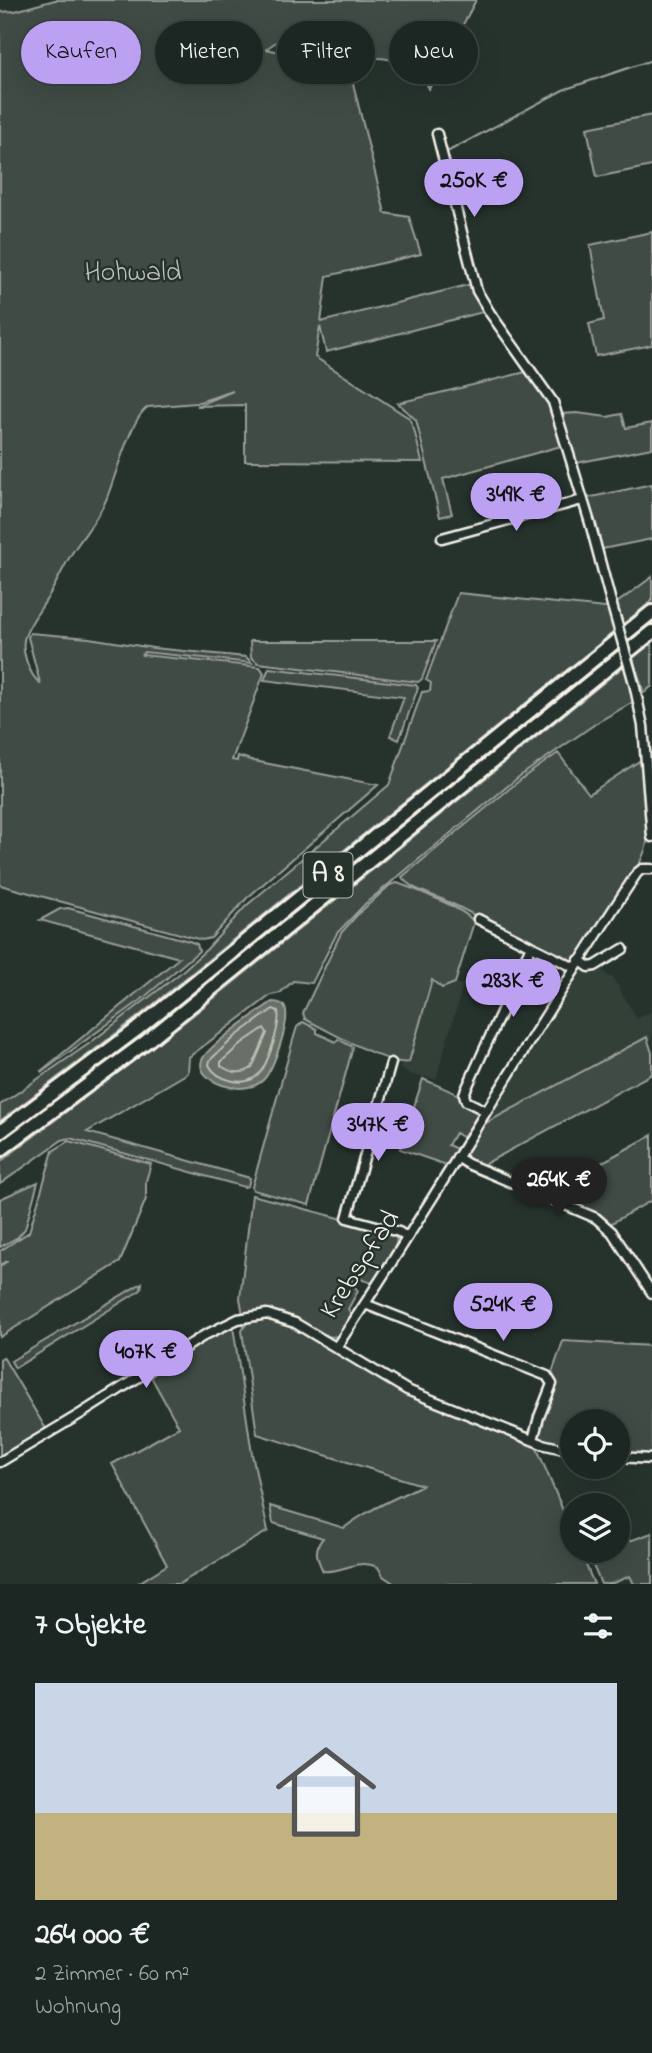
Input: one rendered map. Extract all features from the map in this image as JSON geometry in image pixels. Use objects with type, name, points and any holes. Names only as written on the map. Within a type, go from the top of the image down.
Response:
[{"type":"highway","name":"A 8","points":[[0,1132],[136,1030],[652,612]]},
{"type":"highway","name":"A 8","points":[[0,1150],[147,1041],[652,632]]},
{"type":"street","points":[[437,134],[477,291],[489,313],[549,396],[582,500],[634,683],[643,726],[652,837]]},
{"type":"street","points":[[442,538],[582,500]]},
{"type":"street","name":"Krebspfad","points":[[337,1346],[577,964],[638,873],[642,869],[652,869]]},
{"type":"street","points":[[478,919],[531,946],[589,967],[623,949]]},
{"type":"street","points":[[486,1111],[466,1101],[464,1094],[531,946]]},
{"type":"street","points":[[391,1063],[347,1218],[399,1232],[406,1237]]},
{"type":"street","points":[[457,1157],[596,1218],[612,1232],[652,1293]]},
{"type":"street","points":[[365,1304],[547,1376],[552,1384],[538,1417],[533,1440]]},
{"type":"street","points":[[0,1462],[205,1335],[248,1315],[267,1314],[282,1317],[337,1346],[407,1390],[533,1440],[560,1448]]},
{"type":"street","points":[[630,1458],[652,1459]]},
{"type":"shaded area","points":[[601,967],[609,977],[612,976],[637,1019],[652,1011],[652,1039],[648,1042],[647,1038],[480,1126],[577,969],[587,973]]},
{"type":"shaded area","points":[[432,980],[442,988],[455,983],[463,985],[436,1079],[412,1075],[399,1068],[401,1064],[409,1061]]},
{"type":"green space","name":"Hohwald","points":[[55,0],[476,0],[465,21],[389,21],[389,59],[375,58],[375,21],[277,21],[277,42],[266,49],[277,51],[277,84],[353,84],[385,213],[409,217],[421,254],[327,276],[321,322],[472,284],[484,309],[483,312],[326,352],[320,326],[315,357],[409,418],[422,462],[245,461],[245,405],[197,406],[233,391],[196,403],[148,407],[130,435],[103,507],[70,556],[24,640],[26,660],[32,674],[40,683],[28,637],[30,633],[246,657],[252,663],[144,652],[142,655],[260,667],[264,673],[232,760],[237,761],[238,756],[378,785],[247,898],[211,938],[202,940],[0,885],[0,12],[15,11]]},
{"type":"green space","points":[[652,115],[652,166],[597,177],[587,128]]},
{"type":"green space","points":[[652,232],[652,345],[596,356],[589,324],[604,320],[590,245]]},
{"type":"green space","points":[[526,372],[550,405],[561,446],[443,479],[452,514],[440,517],[416,420],[398,403]]},
{"type":"green space","points":[[562,414],[607,417],[622,414],[626,428],[652,423],[652,448],[576,463]]},
{"type":"green space","points":[[652,484],[652,539],[602,549],[587,498]]},
{"type":"green space","points":[[652,577],[652,601],[623,624],[617,603]]},
{"type":"green space","points":[[458,593],[605,608],[608,605],[614,632],[135,1019],[0,1121],[0,1105],[90,1043],[179,974],[207,949],[246,906],[389,785],[422,692],[430,691],[431,683],[426,680]]},
{"type":"green space","points":[[250,641],[436,641],[422,679],[418,682],[258,663],[251,657]]},
{"type":"green space","points":[[652,643],[652,686],[644,693],[633,658]]},
{"type":"green space","points":[[624,666],[632,697],[635,697],[633,702],[598,722],[520,776],[366,903],[337,933],[312,983],[293,981],[280,993],[271,995],[189,1057],[188,1073],[87,1132],[250,1178],[248,1186],[70,1138],[62,1140],[0,1184],[0,1162],[187,1020]]},
{"type":"green space","points":[[269,668],[416,685],[418,688],[399,740],[390,736],[404,697],[264,680]]},
{"type":"green space","points":[[511,736],[410,819],[377,845]]},
{"type":"green space","points":[[558,753],[589,794],[641,760],[647,811],[648,832],[644,854],[616,903],[575,964],[415,888],[402,877],[525,776]]},
{"type":"green space","points":[[377,845],[105,1065],[0,1143],[0,1140],[166,1014]]},
{"type":"green space","points":[[397,883],[450,905],[474,922],[455,983],[442,988],[432,980],[409,1062],[388,1059],[358,1046],[305,1019],[303,1013],[341,933],[390,885]]},
{"type":"green space","points":[[68,908],[189,941],[197,944],[199,951],[141,1000],[42,1072],[179,958],[40,920],[60,909]]},
{"type":"green space","points":[[303,1022],[317,1029],[317,1033],[353,1047],[309,1205],[253,1190],[252,1187],[297,1027]]},
{"type":"green space","points":[[647,1037],[652,1053],[652,1074],[479,1167],[469,1162],[465,1152],[480,1126]]},
{"type":"green space","points":[[423,1079],[464,1098],[481,1115],[465,1139],[455,1133],[448,1145],[459,1150],[449,1166],[400,1149]]},
{"type":"green space","points":[[652,1135],[652,1200],[610,1224],[601,1217],[544,1194]]},
{"type":"green space","points":[[69,1141],[151,1164],[146,1181],[146,1199],[120,1262],[0,1337],[0,1266],[8,1261],[0,1265],[0,1251],[29,1232],[53,1151]]},
{"type":"green space","points":[[38,1182],[25,1229],[18,1237],[0,1247],[0,1199]]},
{"type":"green space","points":[[252,1195],[377,1228],[393,1235],[397,1240],[395,1248],[372,1283],[352,1276],[352,1283],[358,1291],[348,1309],[353,1317],[338,1336],[323,1335],[277,1312],[262,1311],[243,1315],[240,1298]]},
{"type":"green space","points":[[142,1283],[141,1290],[15,1368],[11,1361]]},
{"type":"green space","points":[[278,1318],[313,1335],[387,1382],[536,1446],[560,1503],[560,1563],[585,1563],[594,1584],[395,1584],[383,1576],[378,1567],[370,1565],[323,1571],[317,1554],[323,1538],[273,1523],[270,1506],[344,1528],[372,1510],[422,1485],[257,1434],[242,1331],[246,1324],[257,1319]]},
{"type":"green space","points":[[233,1326],[252,1454],[268,1531],[179,1584],[137,1584],[167,1565],[112,1464],[179,1427],[149,1373],[207,1337]]},
{"type":"green space","points":[[563,1341],[652,1346],[652,1456],[630,1455],[630,1409],[560,1409],[560,1443],[542,1439],[537,1435],[537,1428],[555,1379],[551,1376]]},
{"type":"green space","points":[[3,1357],[46,1429],[0,1458],[0,1359]]},
{"type":"green space","points":[[652,1533],[652,1584],[634,1584],[630,1576],[611,1584],[601,1584],[592,1563],[630,1563],[630,1541]]},
{"type":"water","points":[[272,1002],[284,1006],[286,1023],[268,1074],[256,1085],[246,1088],[234,1088],[213,1081],[202,1068],[202,1060],[206,1054]]},
{"type":"waterway","points":[[447,152],[563,90],[652,60]]}]
